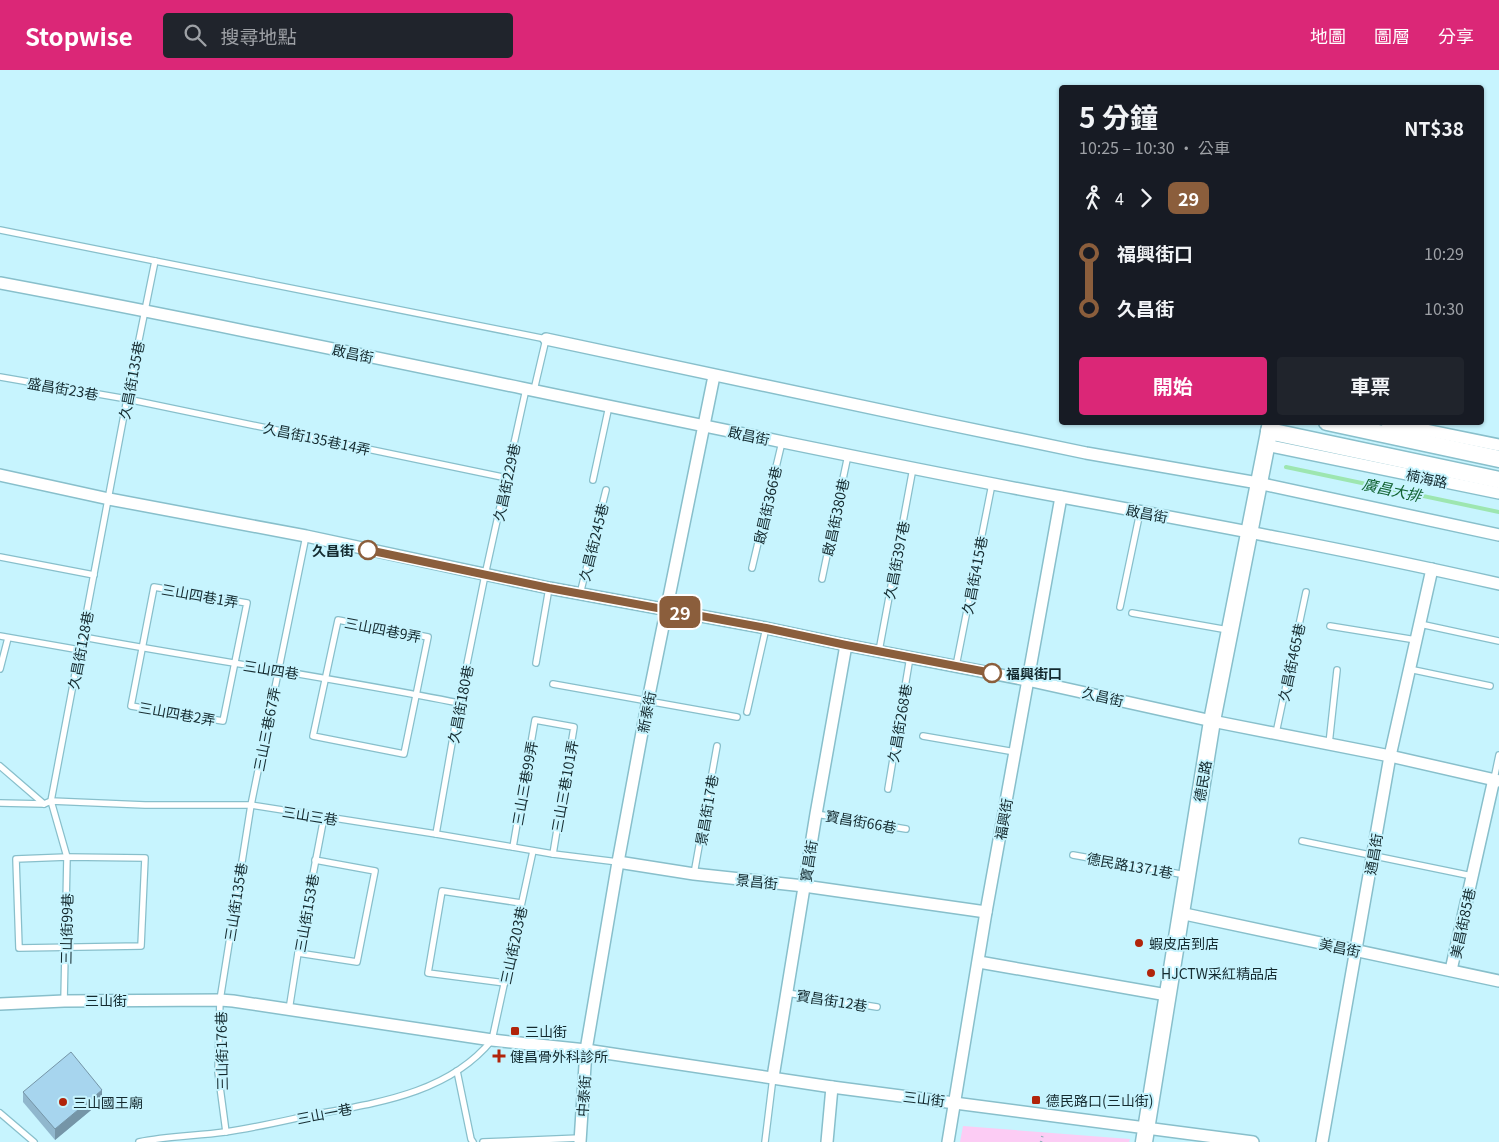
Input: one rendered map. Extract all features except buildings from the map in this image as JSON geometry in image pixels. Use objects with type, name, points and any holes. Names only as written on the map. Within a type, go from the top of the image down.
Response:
[{"type":"street","name":"啟昌街","points":[[0,283],[145,310],[782,442],[992,484],[1249,532],[1499,584]]},
{"type":"street","points":[[546,339],[714,376],[1086,453],[1258,483],[1499,535]]},
{"type":"street","name":"新泰街","points":[[586,1050],[648,700],[714,376]]},
{"type":"street","points":[[1341,425],[1499,459]]},
{"type":"street","points":[[1401,425],[1499,445]]},
{"type":"street","name":"德民路","points":[[1144,1135],[1212,721],[1269,433]]},
{"type":"street","name":"楠海路","points":[[1269,433],[1499,480]]},
{"type":"street","name":"楠海路","points":[[1269,433],[1499,493]]},
{"type":"street","name":"久昌街","points":[[0,475],[109,499],[306,536],[549,588],[766,628],[1027,680],[1212,721],[1390,756],[1496,780]]},
{"type":"street","name":"福興街","points":[[948,1142],[1014,752],[1061,497]]},
{"type":"street","name":"通昌街","points":[[1322,1142],[1390,756],[1432,569]]},
{"type":"street","name":"寶昌街","points":[[773,1077],[846,645]]},
{"type":"street","name":"美昌街85巷","points":[[1451,970],[1496,780]]},
{"type":"street","name":"景昌街","points":[[618,862],[694,874],[804,886],[986,912]]},
{"type":"street","name":"美昌街","points":[[1180,913],[1499,981]]},
{"type":"street","points":[[979,962],[1167,995]]},
{"type":"street","name":"三山街","points":[[0,1004],[64,1000],[220,1000],[492,1040],[586,1050],[832,1087],[955,1102],[1144,1135],[1253,1142]]},
{"type":"street","name":"中泰街","points":[[580,1140],[586,1050]]},
{"type":"street","points":[[827,1142],[832,1087]]},
{"type":"lane","points":[[0,230],[546,339]]},
{"type":"lane","name":"久昌街135巷","points":[[109,499],[155,261]]},
{"type":"lane","name":"久昌街229巷","points":[[485,575],[530,389],[546,339]]},
{"type":"lane","name":"盛昌街23巷","points":[[0,377],[127,399]]},
{"type":"lane","name":"久昌街135巷14弄","points":[[127,399],[507,478]]},
{"type":"lane","points":[[593,480],[609,406]]},
{"type":"lane","name":"啟昌街366巷","points":[[752,568],[782,442]]},
{"type":"lane","name":"啟昌街380巷","points":[[822,579],[848,455]]},
{"type":"lane","name":"久昌街397巷","points":[[879,651],[914,468]]},
{"type":"lane","name":"久昌街415巷","points":[[956,666],[992,484]]},
{"type":"lane","name":"久昌街245巷","points":[[580,594],[606,490]]},
{"type":"lane","name":"久昌街128巷","points":[[51,801],[109,499]]},
{"type":"lane","points":[[1120,607],[1140,512]]},
{"type":"lane","name":"三山三巷67弄","points":[[251,805],[306,536]]},
{"type":"lane","points":[[0,557],[94,575]]},
{"type":"lane","name":"久昌街180巷","points":[[436,834],[459,703],[485,575]]},
{"type":"lane","name":"三山四巷1弄","points":[[142,648],[154,587],[247,603],[234,664]]},
{"type":"lane","points":[[536,662],[549,588]]},
{"type":"lane","name":"久昌街465巷","points":[[1276,733],[1306,592]]},
{"type":"lane","points":[[1132,613],[1230,630]]},
{"type":"lane","name":"三山四巷9弄","points":[[325,678],[338,620],[428,637],[417,695]]},
{"type":"lane","points":[[1420,624],[1499,641]]},
{"type":"lane","points":[[1330,626],[1416,640]]},
{"type":"lane","points":[[747,712],[766,628]]},
{"type":"lane","points":[[0,636],[80,650]]},
{"type":"lane","name":"三山四巷","points":[[83,637],[459,703]]},
{"type":"lane","points":[[0,669],[8,638]]},
{"type":"lane","name":"三山四巷2弄","points":[[142,648],[131,706],[223,721],[234,664]]},
{"type":"lane","name":"久昌街268巷","points":[[888,789],[910,657]]},
{"type":"lane","points":[[1409,669],[1490,686]]},
{"type":"lane","points":[[1328,744],[1337,670]]},
{"type":"lane","points":[[325,678],[313,736],[404,754],[417,695]]},
{"type":"lane","points":[[553,684],[737,717]]},
{"type":"lane","name":"三山三巷99弄","points":[[512,846],[535,720]]},
{"type":"lane","name":"三山三巷101弄","points":[[535,720],[574,728],[553,854]]},
{"type":"lane","points":[[923,736],[1014,752]]},
{"type":"lane","name":"景昌街17巷","points":[[694,874],[717,746]]},
{"type":"lane","points":[[1496,780],[1499,755]]},
{"type":"lane","points":[[0,766],[44,804]]},
{"type":"lane","name":"三山三巷","points":[[0,803],[44,804],[51,801],[145,805],[251,805],[512,846],[533,851],[618,862]]},
{"type":"lane","name":"三山街99巷","points":[[51,801],[67,856],[64,1000]]},
{"type":"lane","name":"三山街135巷","points":[[220,1000],[251,805]]},
{"type":"lane","name":"寶昌街66巷","points":[[816,814],[906,829]]},
{"type":"lane","name":"三山街153巷","points":[[289,1010],[324,817]]},
{"type":"lane","points":[[1302,842],[1472,876]]},
{"type":"lane","name":"三山街203巷","points":[[492,1040],[533,851]]},
{"type":"lane","name":"德民路1371巷","points":[[1073,855],[1186,875]]},
{"type":"lane","points":[[67,856],[145,858],[140,946],[66,947],[19,948],[16,859],[67,856]]},
{"type":"lane","points":[[298,954],[357,962],[375,871],[316,860]]},
{"type":"lane","points":[[505,984],[428,972],[442,891],[521,903]]},
{"type":"lane","name":"寶昌街12巷","points":[[787,993],[877,1007]]},
{"type":"lane","name":"三山街176巷","points":[[220,1000],[218,1072],[226,1132]]},
{"type":"lane","name":"三山一巷","points":[[139,1142],[226,1132],[373,1104],[417,1091],[438,1082],[457,1071],[484,1050],[492,1040]]},
{"type":"lane","points":[[457,1071],[473,1142]]},
{"type":"lane","points":[[765,1142],[773,1077]]},
{"type":"lane","points":[[0,1113],[34,1142]]},
{"type":"lane","points":[[483,1142],[580,1140]]},
{"type":"path","points":[[1042,1142],[1043,1132]]},
{"type":"shaded area","points":[[963,1126],[1130,1139],[1129,1142],[960,1142]]},
{"type":"waterway","name":"廣昌大排","points":[[1286,467],[1499,512]]},
{"type":"bus line","name":"29","points":[[368,550],[549,588],[766,628],[992,673]]},
{"type":"place","name":"久昌街","points":[[368,550]]},
{"type":"place","name":"福興街口","points":[[992,673]]},
{"type":"place","name":"蝦皮店到店","points":[[1139,943]]},
{"type":"place","name":"HJCTW采紅精品店","points":[[1151,973]]},
{"type":"place","name":"三山街","points":[[515,1031]]},
{"type":"place","name":"健昌骨外科診所","points":[[499,1056]]},
{"type":"place","name":"德民路口(三山街)","points":[[1036,1100]]},
{"type":"place","name":"三山國王廟","points":[[63,1102]]}]
